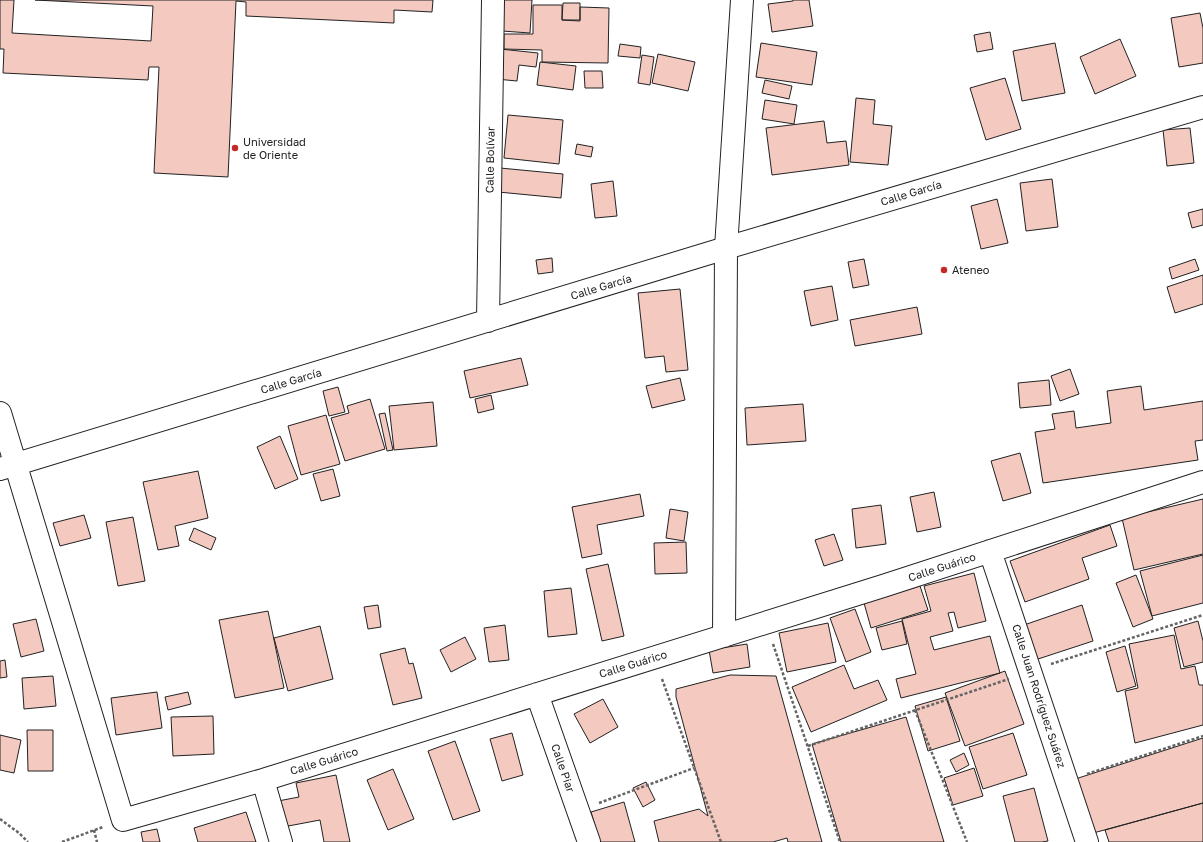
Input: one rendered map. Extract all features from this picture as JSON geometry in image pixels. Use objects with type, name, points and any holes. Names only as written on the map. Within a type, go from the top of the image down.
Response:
[{"type":"street","name":"Calle Bolívar","points":[[488,321],[493,0]]},
{"type":"street","points":[[724,636],[726,248],[742,0]]},
{"type":"street","name":"Calle García","points":[[8,467],[726,248],[1203,107]]},
{"type":"street","points":[[0,413],[8,467],[123,820]]},
{"type":"street","name":"Calle Guárico","points":[[123,820],[263,780],[766,623],[1203,482]]},
{"type":"street","name":"Calle Juan Rodríguez Suárez","points":[[990,551],[1087,842]]},
{"type":"street","name":"Calle Piar","points":[[537,694],[589,842]]},
{"type":"street","points":[[263,780],[281,842]]},
{"type":"path","points":[[808,746],[1030,671],[1203,615]]},
{"type":"path","points":[[766,623],[840,842]]},
{"type":"path","points":[[654,658],[721,842]]},
{"type":"path","points":[[915,710],[967,842]]},
{"type":"path","points":[[1066,781],[1203,736]]},
{"type":"path","points":[[578,811],[694,768]]},
{"type":"path","points":[[0,819],[13,828],[28,842]]},
{"type":"path","points":[[62,842],[123,820]]},
{"type":"path","points":[[94,830],[97,842]]},
{"type":"building","points":[[0,0],[14,0],[12,33],[151,41],[153,6],[35,0],[433,0],[432,12],[394,10],[394,23],[246,16],[246,2],[236,1],[228,177],[154,173],[159,67],[149,67],[148,80],[3,73],[4,49],[0,49]]},
{"type":"building","points":[[504,0],[532,0],[530,33],[502,31]]},
{"type":"building","points":[[793,0],[809,0],[813,26],[772,32],[768,4]]},
{"type":"building","points":[[563,3],[580,3],[580,20],[562,20]]},
{"type":"building","points":[[533,5],[562,5],[562,20],[580,21],[580,7],[609,8],[608,63],[542,62],[542,50],[504,49],[504,34],[533,34]]},
{"type":"building","points":[[1200,13],[1203,28],[1203,63],[1179,67],[1171,18]]},
{"type":"building","points":[[990,32],[993,49],[977,52],[974,35]]},
{"type":"building","points":[[1120,39],[1136,76],[1095,94],[1080,57]]},
{"type":"building","points":[[761,43],[817,52],[812,85],[756,77]]},
{"type":"building","points":[[1055,43],[1065,93],[1022,101],[1013,51]]},
{"type":"building","points":[[620,44],[641,47],[640,58],[618,56]]},
{"type":"building","points":[[500,49],[538,53],[536,67],[519,65],[517,81],[496,79]]},
{"type":"building","points":[[658,54],[695,62],[688,91],[652,83]]},
{"type":"building","points":[[642,55],[654,57],[650,85],[638,83]]},
{"type":"building","points":[[540,62],[576,66],[573,90],[537,85]]},
{"type":"building","points":[[584,71],[602,71],[603,88],[585,88]]},
{"type":"building","points":[[1005,78],[1021,129],[986,140],[970,88]]},
{"type":"building","points":[[765,80],[792,86],[789,99],[762,93]]},
{"type":"building","points":[[856,98],[875,100],[873,124],[892,126],[888,165],[850,162]]},
{"type":"building","points":[[765,100],[797,105],[794,124],[762,119]]},
{"type":"building","points":[[508,115],[563,120],[559,164],[504,158]]},
{"type":"building","points":[[824,121],[827,143],[846,141],[849,165],[772,175],[766,128]]},
{"type":"building","points":[[1190,128],[1194,163],[1167,166],[1163,130]]},
{"type":"building","points":[[577,144],[593,147],[591,157],[575,154]]},
{"type":"building","points":[[500,168],[563,174],[561,198],[498,192]]},
{"type":"building","points":[[1052,179],[1058,227],[1026,231],[1020,183]]},
{"type":"building","points":[[613,181],[617,216],[595,218],[591,184]]},
{"type":"building","points":[[997,199],[1008,243],[981,249],[971,206]]},
{"type":"building","points":[[1203,209],[1203,225],[1192,228],[1188,213]]},
{"type":"building","points":[[552,258],[553,272],[538,274],[536,260]]},
{"type":"building","points":[[864,259],[869,285],[853,288],[848,262]]},
{"type":"building","points":[[1195,259],[1199,270],[1172,279],[1169,268]]},
{"type":"building","points":[[1203,275],[1203,304],[1175,313],[1167,287]]},
{"type":"building","points":[[832,286],[838,320],[811,326],[804,291]]},
{"type":"building","points":[[680,289],[688,370],[666,372],[664,356],[645,358],[638,293]]},
{"type":"building","points":[[917,307],[922,334],[855,346],[850,320]]},
{"type":"building","points":[[521,358],[528,385],[470,398],[464,371]]},
{"type":"building","points":[[1070,369],[1079,394],[1060,401],[1051,376]]},
{"type":"building","points":[[680,378],[685,400],[652,408],[646,386]]},
{"type":"building","points":[[1049,380],[1051,405],[1020,408],[1018,383]]},
{"type":"building","points":[[1141,386],[1144,410],[1203,401],[1203,440],[1195,441],[1198,460],[1043,483],[1035,432],[1055,429],[1052,414],[1074,411],[1076,428],[1111,423],[1107,391]]},
{"type":"building","points":[[338,387],[345,412],[329,416],[323,391]]},
{"type":"building","points":[[491,395],[494,409],[478,413],[475,399]]},
{"type":"building","points":[[370,399],[385,449],[345,461],[331,418],[349,413],[347,406]]},
{"type":"building","points":[[433,402],[437,446],[394,450],[389,406]]},
{"type":"building","points":[[803,404],[806,441],[747,445],[745,408]]},
{"type":"building","points":[[385,413],[393,450],[387,451],[379,414]]},
{"type":"building","points":[[326,415],[340,464],[301,475],[288,426]]},
{"type":"building","points":[[280,436],[298,479],[275,489],[257,447]]},
{"type":"building","points":[[1020,453],[1031,493],[1003,501],[991,461]]},
{"type":"building","points":[[333,469],[340,496],[321,501],[313,474]]},
{"type":"building","points":[[198,471],[208,518],[175,526],[179,546],[158,550],[143,482]]},
{"type":"building","points":[[934,492],[941,527],[917,532],[910,497]]},
{"type":"building","points":[[640,494],[644,516],[597,525],[602,554],[582,558],[572,507]]},
{"type":"building","points":[[1203,499],[1203,554],[1134,570],[1122,518]]},
{"type":"building","points":[[881,505],[886,544],[856,548],[852,509]]},
{"type":"building","points":[[670,509],[688,512],[684,541],[666,538]]},
{"type":"building","points":[[84,515],[91,538],[60,546],[53,523]]},
{"type":"building","points":[[133,517],[145,581],[118,586],[106,522]]},
{"type":"building","points":[[1110,525],[1117,546],[1082,558],[1089,579],[1025,602],[1010,561]]},
{"type":"building","points":[[194,528],[216,538],[211,550],[189,540]]},
{"type":"building","points":[[834,534],[843,560],[824,566],[815,540]]},
{"type":"building","points":[[686,542],[687,573],[655,574],[654,543]]},
{"type":"building","points":[[1203,555],[1203,603],[1152,616],[1140,571]]},
{"type":"building","points":[[608,564],[624,636],[602,641],[586,569]]},
{"type":"building","points":[[974,573],[986,621],[958,628],[954,612],[948,613],[953,631],[930,637],[934,650],[990,636],[1000,673],[901,698],[896,679],[916,674],[902,619],[931,611],[924,586]]},
{"type":"building","points":[[1136,575],[1153,619],[1133,627],[1116,583]]},
{"type":"building","points":[[920,586],[928,610],[871,628],[864,603]]},
{"type":"building","points":[[571,588],[577,634],[548,637],[544,591]]},
{"type":"building","points":[[378,605],[381,627],[368,629],[364,607]]},
{"type":"building","points":[[1082,605],[1093,641],[1035,660],[1024,625]]},
{"type":"building","points":[[855,609],[871,652],[846,662],[830,618]]},
{"type":"building","points":[[268,611],[284,688],[235,698],[219,620]]},
{"type":"building","points":[[36,619],[44,651],[21,657],[13,624]]},
{"type":"building","points":[[902,621],[907,644],[882,650],[876,628]]},
{"type":"building","points":[[1198,621],[1203,641],[1203,662],[1184,667],[1174,628]]},
{"type":"building","points":[[828,623],[836,662],[787,672],[779,633]]},
{"type":"building","points":[[505,625],[509,660],[489,662],[484,628]]},
{"type":"building","points":[[320,626],[333,679],[288,691],[274,638]]},
{"type":"building","points":[[1174,635],[1181,669],[1195,666],[1199,685],[1203,685],[1203,725],[1135,743],[1125,691],[1138,688],[1129,644]]},
{"type":"building","points":[[465,637],[476,659],[451,672],[440,650]]},
{"type":"building","points":[[747,644],[750,667],[713,673],[709,650]]},
{"type":"building","points":[[1125,646],[1136,686],[1117,692],[1106,652]]},
{"type":"building","points":[[405,648],[409,664],[413,663],[422,698],[393,705],[380,654]]},
{"type":"building","points":[[5,660],[7,677],[0,678],[0,661]]},
{"type":"building","points":[[844,665],[854,689],[878,680],[887,700],[811,732],[792,687]]},
{"type":"building","points":[[1005,671],[1024,724],[965,746],[945,693]]},
{"type":"building","points":[[730,675],[776,676],[822,842],[788,842],[787,838],[773,842],[659,842],[654,821],[699,809],[708,816],[676,697],[676,689]]},
{"type":"building","points":[[53,676],[56,706],[24,709],[22,678]]},
{"type":"building","points":[[157,692],[162,728],[116,735],[111,698]]},
{"type":"building","points":[[188,692],[191,704],[168,710],[165,697]]},
{"type":"building","points":[[946,697],[960,741],[928,751],[915,706]]},
{"type":"building","points":[[603,699],[618,727],[590,743],[574,714]]},
{"type":"building","points":[[213,716],[214,754],[173,756],[171,717]]},
{"type":"building","points":[[906,717],[944,842],[841,842],[812,744]]},
{"type":"building","points":[[27,730],[53,730],[53,771],[28,771]]},
{"type":"building","points":[[512,733],[523,775],[502,781],[490,739]]},
{"type":"building","points":[[1013,733],[1027,775],[983,789],[969,747]]},
{"type":"building","points":[[0,735],[21,740],[14,773],[0,770]]},
{"type":"building","points":[[1203,738],[1203,803],[1086,835],[1069,781]]},
{"type":"building","points":[[455,741],[480,811],[453,820],[428,751]]},
{"type":"building","points":[[964,753],[969,765],[956,772],[950,760]]},
{"type":"building","points":[[974,768],[983,796],[953,805],[944,778]]},
{"type":"building","points":[[393,769],[414,819],[388,830],[367,780]]},
{"type":"building","points":[[336,775],[350,842],[324,842],[320,820],[283,827],[278,801],[299,797],[296,783]]},
{"type":"building","points":[[646,782],[655,800],[643,807],[633,788]]},
{"type":"building","points":[[1034,788],[1048,841],[1015,842],[1003,796]]},
{"type":"building","points":[[624,802],[635,842],[600,842],[591,812]]},
{"type":"building","points":[[1203,803],[1203,842],[1109,842],[1105,830]]},
{"type":"building","points":[[246,812],[256,842],[198,842],[194,828]]},
{"type":"building","points":[[157,829],[160,842],[143,842],[141,832]]},
{"type":"place","name":"Universidad de Oriente","points":[[235,148]]},
{"type":"place","name":"Ateneo","points":[[944,270]]}]
